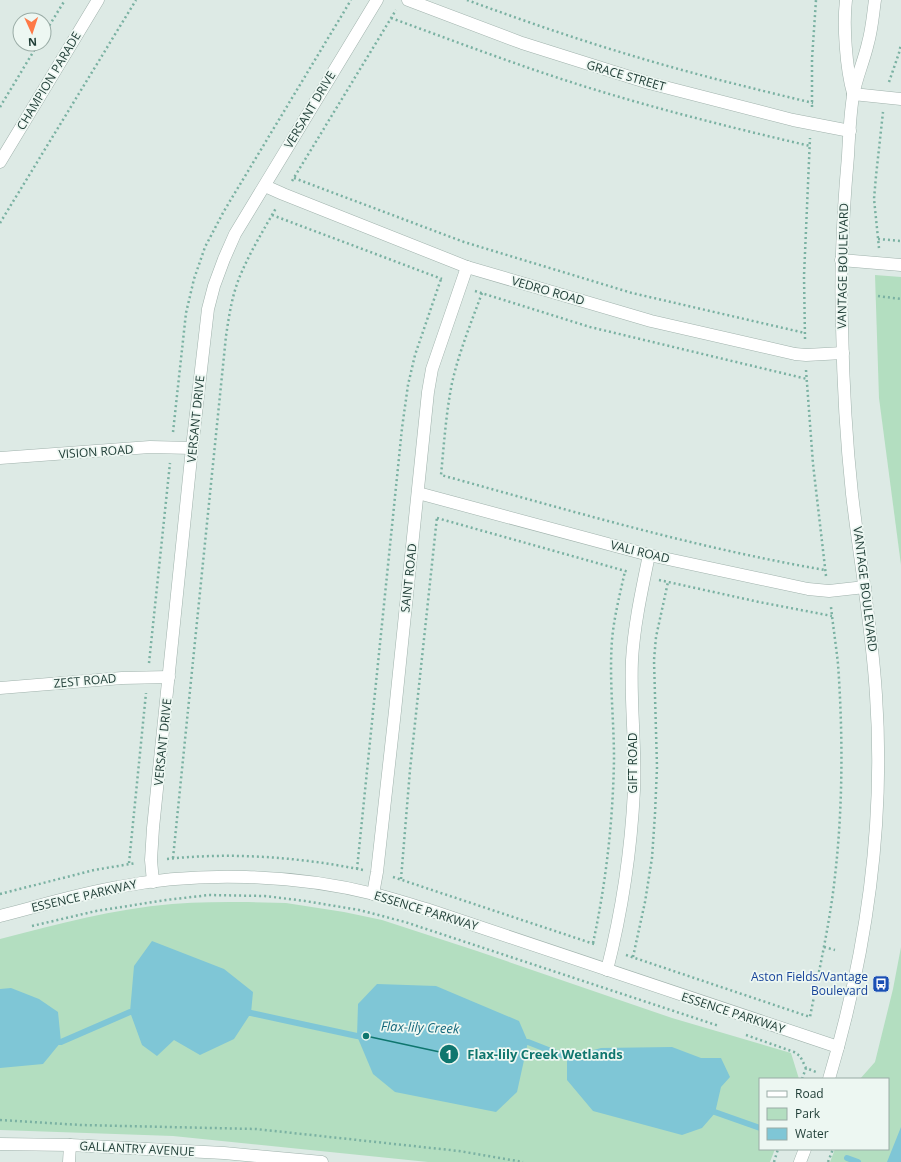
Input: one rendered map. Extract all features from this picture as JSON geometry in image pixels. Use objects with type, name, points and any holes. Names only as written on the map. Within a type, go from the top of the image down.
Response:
[{"type":"street","name":"CHAMPION PARADE","points":[[0,162],[98,0]]},
{"type":"street","name":"VERSANT DRIVE","points":[[153,882],[151,860],[154,828],[192,448],[208,309],[224,258],[235,234],[377,0]]},
{"type":"street","name":"VANTAGE BOULEVARD","points":[[846,0],[845,25],[849,77],[853,94]]},
{"type":"street","name":"VANTAGE BOULEVARD","points":[[829,1077],[853,988],[864,933],[872,875],[876,816],[878,757],[877,698],[865,587],[852,495],[848,450],[843,353],[842,260],[844,203],[853,94],[869,42],[875,0]]},
{"type":"street","name":"GRACE STREET","points":[[403,3],[522,43],[649,83],[793,120],[850,131]]},
{"type":"street","points":[[853,94],[901,99]]},
{"type":"street","name":"VEDRO ROAD","points":[[265,186],[467,267],[651,321],[777,350],[806,355],[843,353]]},
{"type":"street","points":[[842,260],[901,265]]},
{"type":"street","name":"SAINT ROAD","points":[[373,894],[377,872],[395,711],[425,411],[432,369],[467,267]]},
{"type":"street","name":"VISION ROAD","points":[[0,458],[150,448],[192,448]]},
{"type":"street","name":"VALI ROAD","points":[[418,493],[649,555],[808,589],[829,591],[865,587]]},
{"type":"street","name":"GIFT ROAD","points":[[607,970],[619,921],[632,831],[634,746],[632,659],[649,555]]},
{"type":"street","name":"ZEST ROAD","points":[[0,688],[122,678],[169,677]]},
{"type":"street","name":"ESSENCE PARKWAY","points":[[0,916],[104,890],[153,882],[201,877],[233,876],[274,878],[321,884],[373,894],[426,909],[838,1047]]},
{"type":"street","name":"GALLANTRY AVENUE","points":[[0,1144],[70,1145],[224,1153],[322,1162]]},
{"type":"street","points":[[69,1162],[70,1145]]},
{"type":"path","points":[[52,21],[65,0]]},
{"type":"path","points":[[0,223],[136,0]]},
{"type":"path","points":[[468,0],[521,20],[640,58],[717,80],[813,103]]},
{"type":"path","points":[[173,858],[226,336],[231,306],[239,277],[253,247],[283,194],[392,18],[403,3]]},
{"type":"path","points":[[392,18],[486,53],[580,85],[734,128],[810,146]]},
{"type":"path","points":[[878,262],[878,239],[874,199],[876,176],[885,98],[901,44]]},
{"type":"path","points":[[0,107],[33,52]]},
{"type":"path","points":[[294,178],[464,242],[632,293],[805,333]]},
{"type":"path","points":[[878,239],[901,241]]},
{"type":"path","points":[[357,868],[402,428],[408,385],[415,355],[441,279]]},
{"type":"path","points":[[400,879],[411,762],[440,498],[446,423],[452,384],[461,350],[482,293]]},
{"type":"path","points":[[878,296],[901,298]]},
{"type":"path","points":[[441,475],[649,532],[798,566],[825,570]]},
{"type":"path","points":[[593,943],[601,906],[609,844],[614,759],[611,673],[612,640],[625,571]]},
{"type":"path","points":[[633,957],[645,902],[652,858],[657,767],[654,660],[656,637],[668,582]]},
{"type":"path","points":[[28,927],[96,911],[209,895],[265,896],[305,901],[359,910],[405,922],[722,1027]]},
{"type":"path","points":[[824,948],[836,950]]},
{"type":"path","points":[[882,982],[892,984]]},
{"type":"path","points":[[743,1034],[794,1052],[800,1056],[806,1068],[829,1077]]},
{"type":"path","points":[[802,1078],[806,1068]]},
{"type":"path","points":[[0,1120],[81,1125],[256,1129],[459,1151],[523,1162]]},
{"type":"path","points":[[774,1162],[778,1150]]},
{"type":"path","points":[[828,1162],[833,1150]]},
{"type":"green space","points":[[875,275],[901,277],[901,565],[879,398]]},
{"type":"green space","points":[[182,903],[286,903],[344,912],[382,920],[672,1018],[791,1053],[799,1078],[759,1078],[759,1150],[775,1150],[770,1162],[428,1162],[173,1136],[0,1130],[0,939],[129,909]]},
{"type":"green space","points":[[901,947],[901,1162],[830,1162],[835,1150],[889,1150],[889,1078],[861,1078],[875,1062],[893,989]]},
{"type":"water","points":[[152,941],[224,969],[253,992],[251,1013],[234,1039],[200,1055],[174,1040],[157,1056],[142,1045],[130,1012],[134,966]]},
{"type":"water","points":[[377,984],[436,986],[519,1021],[528,1042],[517,1092],[496,1112],[395,1092],[373,1074],[357,1036],[358,1004]]},
{"type":"water","points":[[11,988],[39,999],[58,1012],[61,1042],[43,1064],[0,1068],[0,989]]},
{"type":"water","points":[[672,1047],[701,1058],[721,1058],[730,1077],[721,1087],[715,1113],[702,1128],[682,1135],[593,1111],[567,1080],[567,1057],[601,1048]]},
{"type":"water","points":[[901,1127],[901,1162],[887,1162]]},
{"type":"waterway","name":"Flax-lily Creek","points":[[54,1042],[61,1042],[130,1012],[136,1012]]},
{"type":"waterway","name":"Flax-lily Creek","points":[[244,1013],[251,1013],[364,1037]]},
{"type":"waterway","name":"Flax-lily Creek","points":[[521,1042],[528,1042],[574,1060]]},
{"type":"waterway","name":"Flax-lily Creek","points":[[709,1110],[759,1128]]},
{"type":"waterway","name":"Flax-lily Creek","points":[[847,1158],[858,1162]]},
{"type":"place","name":"Aston Fields/Vantage Boulevard","points":[[881,984]]},
{"type":"place","name":"Flax-lily Creek Wetlands","points":[[366,1036]]}]
